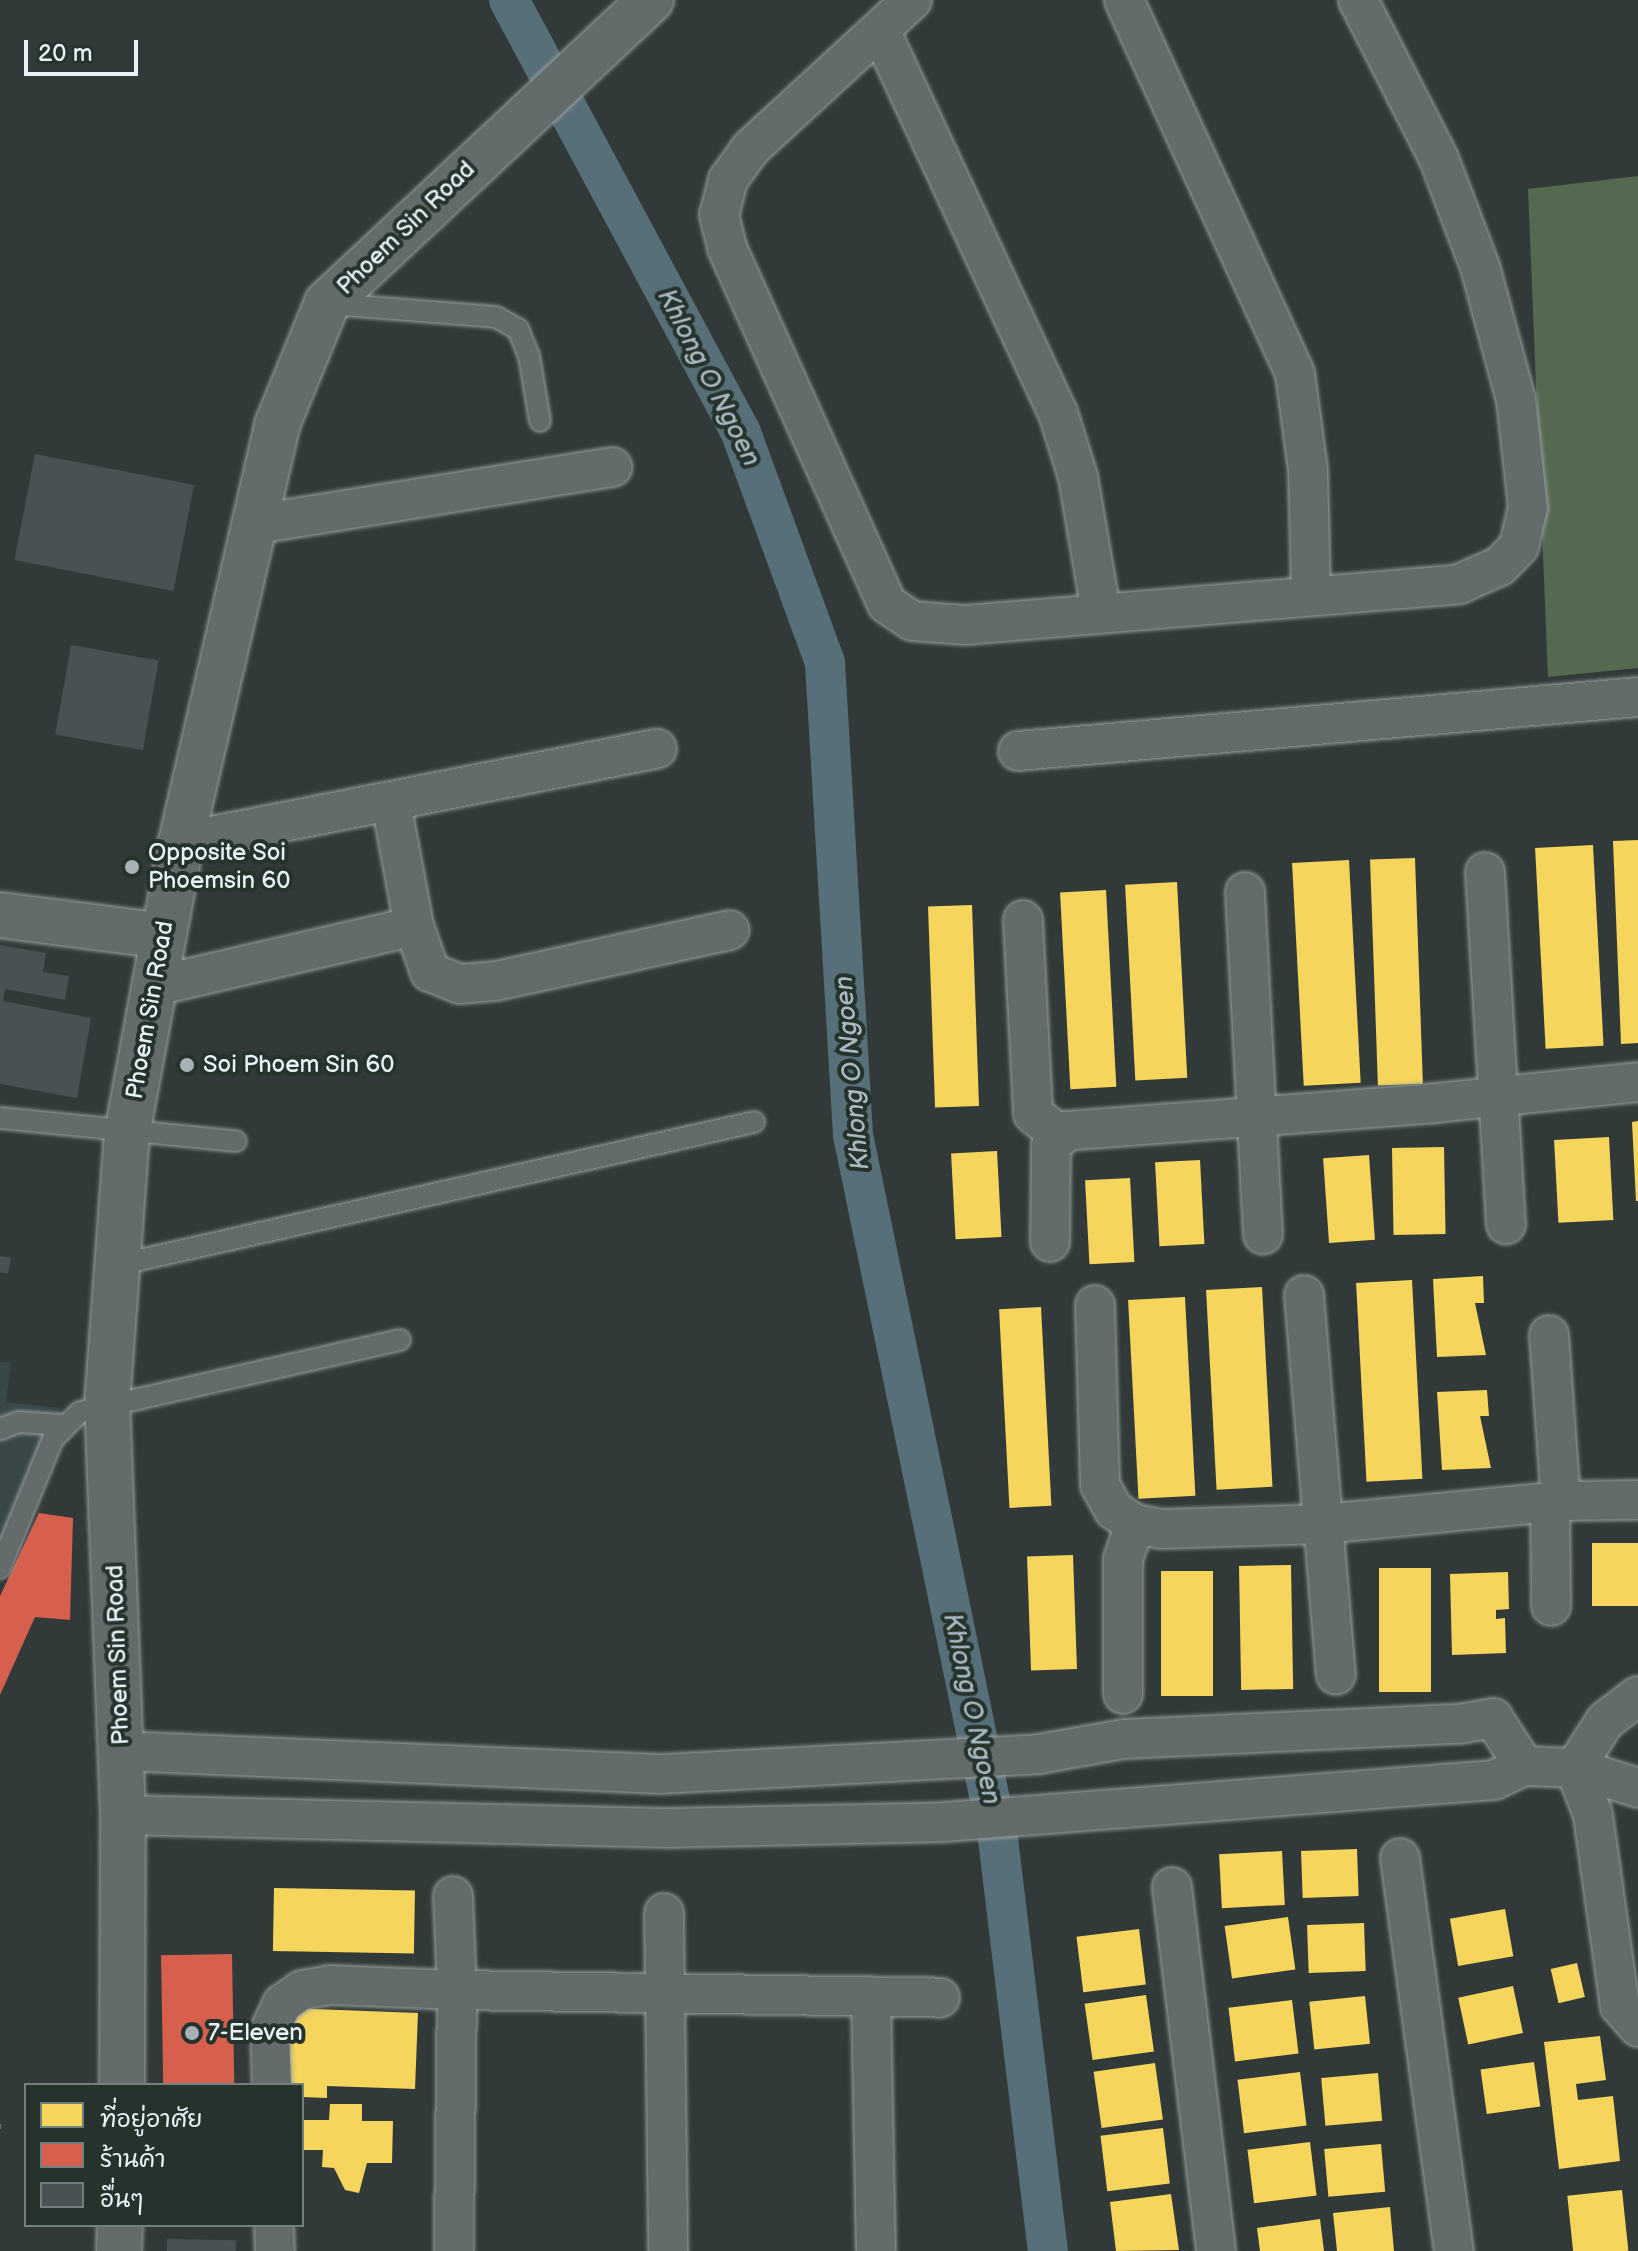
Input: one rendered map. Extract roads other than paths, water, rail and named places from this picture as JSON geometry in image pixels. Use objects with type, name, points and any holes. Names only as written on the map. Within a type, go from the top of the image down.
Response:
[{"type":"street","name":"Phoem Sin Road","points":[[122,2083],[123,1815],[107,1405],[127,1134],[181,842],[251,525],[277,425],[327,303],[651,0]]},
{"type":"street","points":[[912,0],[751,148],[728,180],[719,215],[727,248],[887,604],[912,621],[965,625],[1459,584],[1500,566],[1519,546],[1528,508],[1516,400],[1480,267],[1439,159],[1358,0]]},
{"type":"street","points":[[1124,0],[1295,374],[1308,470],[1311,595]]},
{"type":"street","points":[[880,30],[1058,413],[1078,477],[1101,612]]},
{"type":"street","points":[[251,525],[612,467]]},
{"type":"street","points":[[1018,751],[1638,697]]},
{"type":"street","points":[[181,842],[657,749]]},
{"type":"street","points":[[391,803],[414,926],[430,972],[460,984],[496,981],[730,930]]},
{"type":"street","points":[[1485,872],[1501,1096],[1506,1224]]},
{"type":"street","points":[[1245,892],[1263,1235]]},
{"type":"street","points":[[0,915],[163,936]]},
{"type":"street","points":[[1023,920],[1033,1114],[1061,1136]]},
{"type":"street","points":[[155,986],[414,926]]},
{"type":"street","points":[[1050,1242],[1051,1146],[1065,1131],[1104,1125],[1501,1096],[1638,1082]]},
{"type":"street","points":[[1304,1295],[1336,1675]]},
{"type":"street","points":[[1095,1305],[1100,1485],[1114,1510],[1135,1524],[1161,1529],[1323,1524],[1556,1502],[1638,1500]]},
{"type":"street","points":[[1549,1335],[1556,1502],[1551,1606]]},
{"type":"street","points":[[1123,1694],[1123,1559],[1135,1524]]},
{"type":"street","points":[[1575,1768],[1605,1721],[1638,1696]]},
{"type":"street","points":[[121,1751],[661,1774],[945,1756],[1039,1754],[1124,1739],[1459,1724],[1493,1718],[1524,1766]]},
{"type":"street","points":[[123,1815],[666,1828],[944,1822],[1494,1780],[1524,1766],[1575,1768],[1638,1788]]},
{"type":"street","points":[[1575,1768],[1593,1815],[1620,2006],[1638,2027]]},
{"type":"street","points":[[1400,1858],[1454,2251]]},
{"type":"street","points":[[1172,1887],[1216,2251]]},
{"type":"street","points":[[453,1896],[457,1990],[454,2251]]},
{"type":"street","points":[[664,1913],[668,2251]]},
{"type":"street","points":[[272,2083],[270,2030],[282,2004],[302,1990],[330,1985],[940,1998]]},
{"type":"street","points":[[871,1996],[876,2251]]},
{"type":"street","points":[[119,2251],[120,2227]]},
{"type":"street","points":[[274,2227],[275,2251]]},
{"type":"lane","points":[[327,303],[496,317],[518,329],[529,356],[540,421]]},
{"type":"lane","points":[[0,1118],[127,1134],[236,1141]]},
{"type":"lane","points":[[117,1265],[754,1122]]},
{"type":"lane","points":[[0,1568],[63,1425],[80,1412],[400,1340]]},
{"type":"lane","points":[[0,1429],[19,1422],[63,1425]]},
{"type":"waterway","name":"Khlong O Ngoen","points":[[509,0],[741,433],[825,663],[853,1135],[998,1839],[1048,2251]]},
{"type":"place","name":"Opposite Soi Phoemsin 60","points":[[132,867]]},
{"type":"place","name":"Soi Phoem Sin 60","points":[[187,1065]]},
{"type":"place","name":"7-Eleven","points":[[192,2033]]}]
